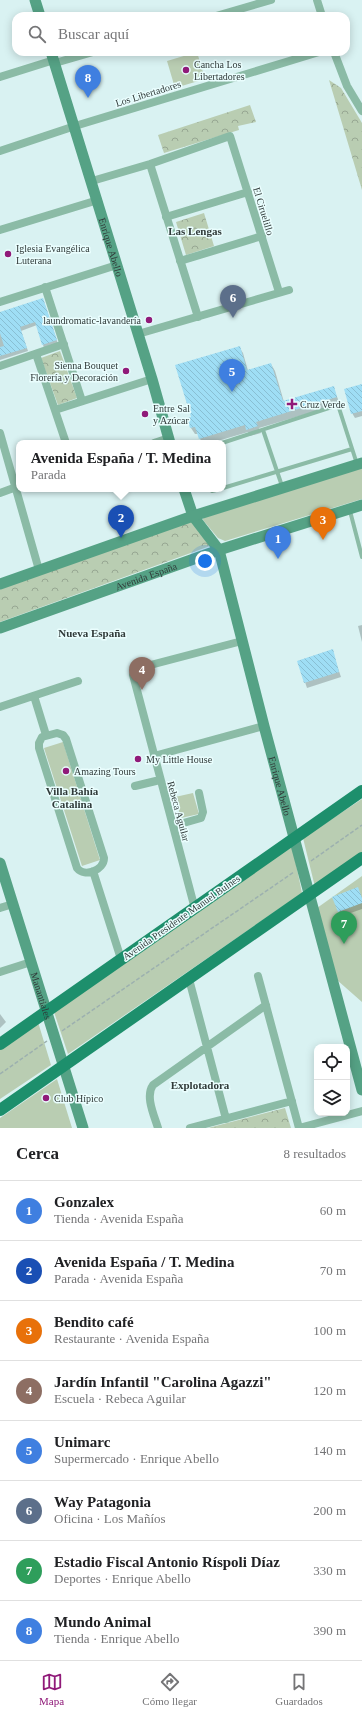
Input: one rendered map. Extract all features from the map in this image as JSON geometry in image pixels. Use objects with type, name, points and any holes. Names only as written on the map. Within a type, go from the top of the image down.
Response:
[{"type":"main road","name":"Avenida Presidente Manuel Bulnes","points":[[0,1044],[195,909],[294,837],[362,791]]},
{"type":"main road","points":[[0,1110],[362,858]]},
{"type":"street","points":[[35,0],[39,12]]},
{"type":"street","points":[[230,12],[271,0]]},
{"type":"street","points":[[317,0],[321,12]]},
{"type":"street","points":[[0,77],[53,58],[66,56]]},
{"type":"street","name":"Los Libertadores","points":[[0,151],[75,126],[306,56]]},
{"type":"street","points":[[336,56],[347,86],[362,111]]},
{"type":"street","name":"Enrique Abello","points":[[53,58],[92,180],[152,379],[169,440]]},
{"type":"street","name":"El Ciruelillo","points":[[150,164],[230,136],[279,292]]},
{"type":"street","points":[[92,180],[150,164],[198,317]]},
{"type":"street","points":[[166,217],[248,192]]},
{"type":"street","points":[[0,230],[98,200]]},
{"type":"street","points":[[180,261],[262,236]]},
{"type":"street","points":[[0,302],[117,265]]},
{"type":"street","points":[[45,287],[82,401]]},
{"type":"street","points":[[138,334],[289,290]]},
{"type":"street","points":[[0,366],[64,344]]},
{"type":"street","points":[[36,354],[65,440]]},
{"type":"street","points":[[55,410],[152,379]]},
{"type":"street","points":[[0,433],[16,484]]},
{"type":"street","points":[[0,584],[193,516],[360,464]]},
{"type":"street","points":[[0,492],[16,487]]},
{"type":"street","points":[[18,492],[39,570]]},
{"type":"street","name":"Enrique Abello","points":[[185,492],[193,516],[219,550],[264,726],[362,1090]]},
{"type":"street","name":"Avenida España","points":[[0,628],[219,550],[357,508]]},
{"type":"street","name":"Rebeca Aguilar","points":[[195,909],[133,677],[134,671],[139,668],[242,641]]},
{"type":"street","points":[[0,707],[78,681]]},
{"type":"street","points":[[34,696],[46,735]]},
{"type":"street","points":[[154,756],[264,726]]},
{"type":"street","points":[[59,733],[66,739],[104,858],[104,862],[101,867],[93,871],[83,873],[77,868],[39,748],[41,738],[46,735],[59,733]]},
{"type":"street","points":[[135,786],[160,780]]},
{"type":"street","points":[[173,826],[201,818],[203,812],[199,794]]},
{"type":"street","name":"Manantiales","points":[[0,863],[83,1128]]},
{"type":"street","points":[[93,871],[121,959]]},
{"type":"street","points":[[0,908],[13,904]]},
{"type":"street","points":[[0,972],[31,962]]},
{"type":"street","points":[[258,976],[299,1128],[362,1111]]},
{"type":"street","points":[[189,978],[226,1119]]},
{"type":"street","points":[[158,1128],[149,1095],[153,1084],[266,1005]]},
{"type":"street","points":[[190,1128],[292,1101]]},
{"type":"lane","points":[[226,442],[338,406],[352,449],[360,464]]},
{"type":"lane","points":[[263,430],[282,488]]},
{"type":"lane","points":[[226,487],[352,449]]},
{"type":"lane","points":[[357,508],[362,557]]},
{"type":"path","points":[[0,1074],[362,825]]},
{"type":"green space","name":"Cancha Los Libertadores","points":[[184,56],[198,56],[205,79],[175,88],[167,61]]},
{"type":"green space","points":[[329,80],[341,88],[362,123],[362,190]]},
{"type":"green space","points":[[250,105],[256,122],[238,126],[239,130],[164,153],[158,135]]},
{"type":"green space","points":[[204,213],[214,246],[186,255],[176,222]]},
{"type":"green space","points":[[60,351],[77,398],[58,405],[41,358]]},
{"type":"green space","points":[[362,467],[362,499],[225,541],[218,538],[203,520],[204,515]]},
{"type":"green space","points":[[191,520],[210,546],[0,622],[0,589]]},
{"type":"green space","points":[[63,742],[100,860],[82,866],[44,748]]},
{"type":"green space","points":[[193,793],[199,814],[181,818],[175,797]]},
{"type":"green space","points":[[362,799],[362,855],[315,887],[303,838]]},
{"type":"green space","points":[[292,845],[302,893],[68,1054],[54,1012]]},
{"type":"green space","points":[[362,876],[362,1002],[337,980],[317,908]]},
{"type":"green space","points":[[38,1022],[51,1065],[0,1099],[0,1049]]},
{"type":"green space","name":"Club Hípico","points":[[57,1079],[72,1128],[0,1128],[0,1118]]},
{"type":"green space","points":[[285,1108],[291,1128],[208,1128]]},
{"type":"building","points":[[43,298],[57,340],[42,345],[35,322],[20,327],[27,348],[0,356],[0,347],[4,346],[0,333],[0,312]]},
{"type":"building","points":[[240,346],[247,370],[271,363],[283,401],[334,386],[337,397],[256,422],[258,426],[246,430],[245,425],[199,439],[195,427],[190,428],[187,418],[191,417],[175,365]]},
{"type":"building","points":[[362,384],[362,411],[351,414],[344,389]]},
{"type":"building","points":[[333,649],[339,672],[304,683],[297,661]]},
{"type":"building","points":[[358,887],[362,898],[362,903],[338,912],[332,897]]},
{"type":"place","name":"Cancha Los Libertadores","points":[[186,70]]},
{"type":"place","name":"Mundo Animal","points":[[88,98]]},
{"type":"place","name":"Iglesia Evangélica Luterana","points":[[8,254]]},
{"type":"place","name":"Way Patagonia","points":[[233,318]]},
{"type":"place","name":"laundromatic-lavandería","points":[[149,320]]},
{"type":"place","name":"Sienna Bouquet Florería y Decoración","points":[[126,371]]},
{"type":"place","name":"Unimarc","points":[[232,392]]},
{"type":"place","name":"Cruz Verde","points":[[292,404]]},
{"type":"place","name":"Entre Sal y Azúcar","points":[[145,414]]},
{"type":"place","name":"Avenida España / T. Medina","points":[[121,538]]},
{"type":"place","name":"Bendito café","points":[[323,540]]},
{"type":"place","name":"Gonzalex","points":[[278,559]]},
{"type":"place","name":"Jardín Infantil \"Carolina Agazzi\"","points":[[142,690]]},
{"type":"place","name":"My Little House","points":[[138,759]]},
{"type":"place","name":"Amazing Tours","points":[[66,771]]},
{"type":"place","name":"Estadio Fiscal Antonio Ríspoli Díaz","points":[[344,944]]},
{"type":"place","name":"Club Hípico","points":[[46,1098]]},
{"type":"district","name":"Las Lengas","points":[[195,231]]},
{"type":"district","name":"Nueva España","points":[[92,633]]},
{"type":"district","name":"Villa Bahía Catalina","points":[[72,797]]},
{"type":"district","name":"Explotadora","points":[[200,1085]]}]
